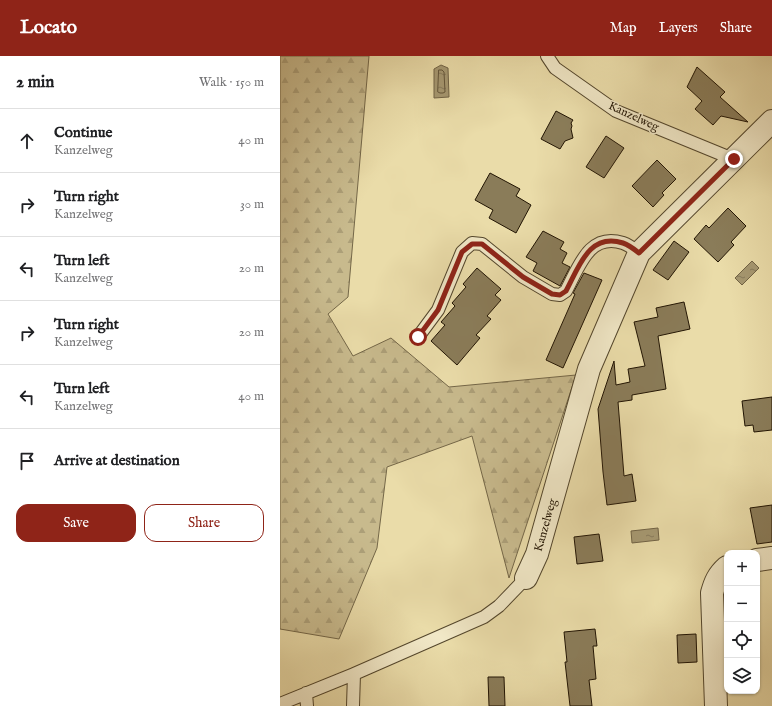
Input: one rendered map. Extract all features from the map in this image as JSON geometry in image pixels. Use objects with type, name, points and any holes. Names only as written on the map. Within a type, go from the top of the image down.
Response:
[{"type":"street","name":"Kanzelweg","points":[[526,578],[537,554],[589,369],[639,253],[772,121]]},
{"type":"street","points":[[760,560],[772,558]]},
{"type":"street","points":[[716,706],[712,593],[715,581],[724,570]]},
{"type":"lane","name":"Kanzelweg","points":[[547,56],[555,68],[616,111],[734,159]]},
{"type":"lane","points":[[418,337],[438,310],[462,252],[472,244],[482,244],[523,277],[552,294],[560,295],[566,291],[588,251],[597,243],[611,240],[624,243],[639,253]]},
{"type":"lane","name":"Kanzelweg","points":[[280,704],[354,674],[484,617],[499,606],[526,578]]},
{"type":"lane","points":[[353,706],[354,674]]},
{"type":"lane","points":[[306,693],[307,706]]},
{"type":"green space","points":[[280,56],[369,56],[348,297],[328,314],[353,356],[391,338],[449,387],[576,375],[509,578],[472,436],[387,467],[377,548],[339,639],[280,629]]},
{"type":"water","points":[[441,65],[448,68],[449,97],[434,98],[434,69]]},
{"type":"water","points":[[752,261],[759,268],[742,285],[735,278]]},
{"type":"water","points":[[658,528],[659,540],[632,543],[631,531]]},
{"type":"building","points":[[697,67],[725,92],[720,97],[748,122],[721,116],[713,125],[695,109],[702,101],[687,87]]},
{"type":"building","points":[[556,111],[573,120],[571,123],[571,129],[573,138],[565,141],[560,149],[541,139]]},
{"type":"building","points":[[606,136],[624,148],[604,178],[586,167]]},
{"type":"building","points":[[657,160],[676,179],[662,193],[664,195],[653,207],[632,186]]},
{"type":"building","points":[[490,173],[520,189],[516,196],[531,205],[516,233],[489,218],[493,210],[475,200]]},
{"type":"building","points":[[728,208],[746,226],[731,242],[734,245],[718,262],[694,239],[706,225],[709,228]]},
{"type":"building","points":[[543,231],[564,242],[560,249],[567,253],[562,263],[570,267],[560,286],[533,271],[537,263],[526,257]]},
{"type":"building","points":[[674,241],[689,252],[668,280],[653,270]]},
{"type":"building","points":[[477,268],[501,289],[495,295],[501,300],[487,316],[491,319],[476,335],[480,338],[457,365],[431,341],[445,325],[441,322],[455,306],[452,303],[466,287],[463,284]]},
{"type":"building","points":[[584,273],[602,280],[563,368],[546,360],[575,294],[573,293]]},
{"type":"building","points":[[684,302],[690,329],[658,336],[666,389],[632,395],[632,400],[618,402],[624,476],[632,474],[636,501],[607,505],[598,409],[614,361],[616,385],[630,382],[628,369],[645,366],[634,322],[658,317],[656,308]]},
{"type":"building","points":[[772,397],[772,430],[754,432],[753,425],[745,426],[742,401]]},
{"type":"building","points":[[772,505],[772,542],[757,544],[750,508]]},
{"type":"building","points":[[599,534],[603,561],[577,564],[574,537]]},
{"type":"building","points":[[595,629],[597,646],[593,646],[596,679],[589,680],[592,706],[570,706],[565,662],[567,662],[564,632]]},
{"type":"building","points":[[696,634],[697,662],[678,663],[677,635]]},
{"type":"building","points":[[488,677],[504,677],[505,706],[489,706]]},
{"type":"route","points":[[418,337],[438,310],[462,252],[472,244],[482,244],[523,277],[552,294],[560,295],[566,291],[588,251],[597,243],[611,240],[624,243],[639,253],[734,159]]}]
